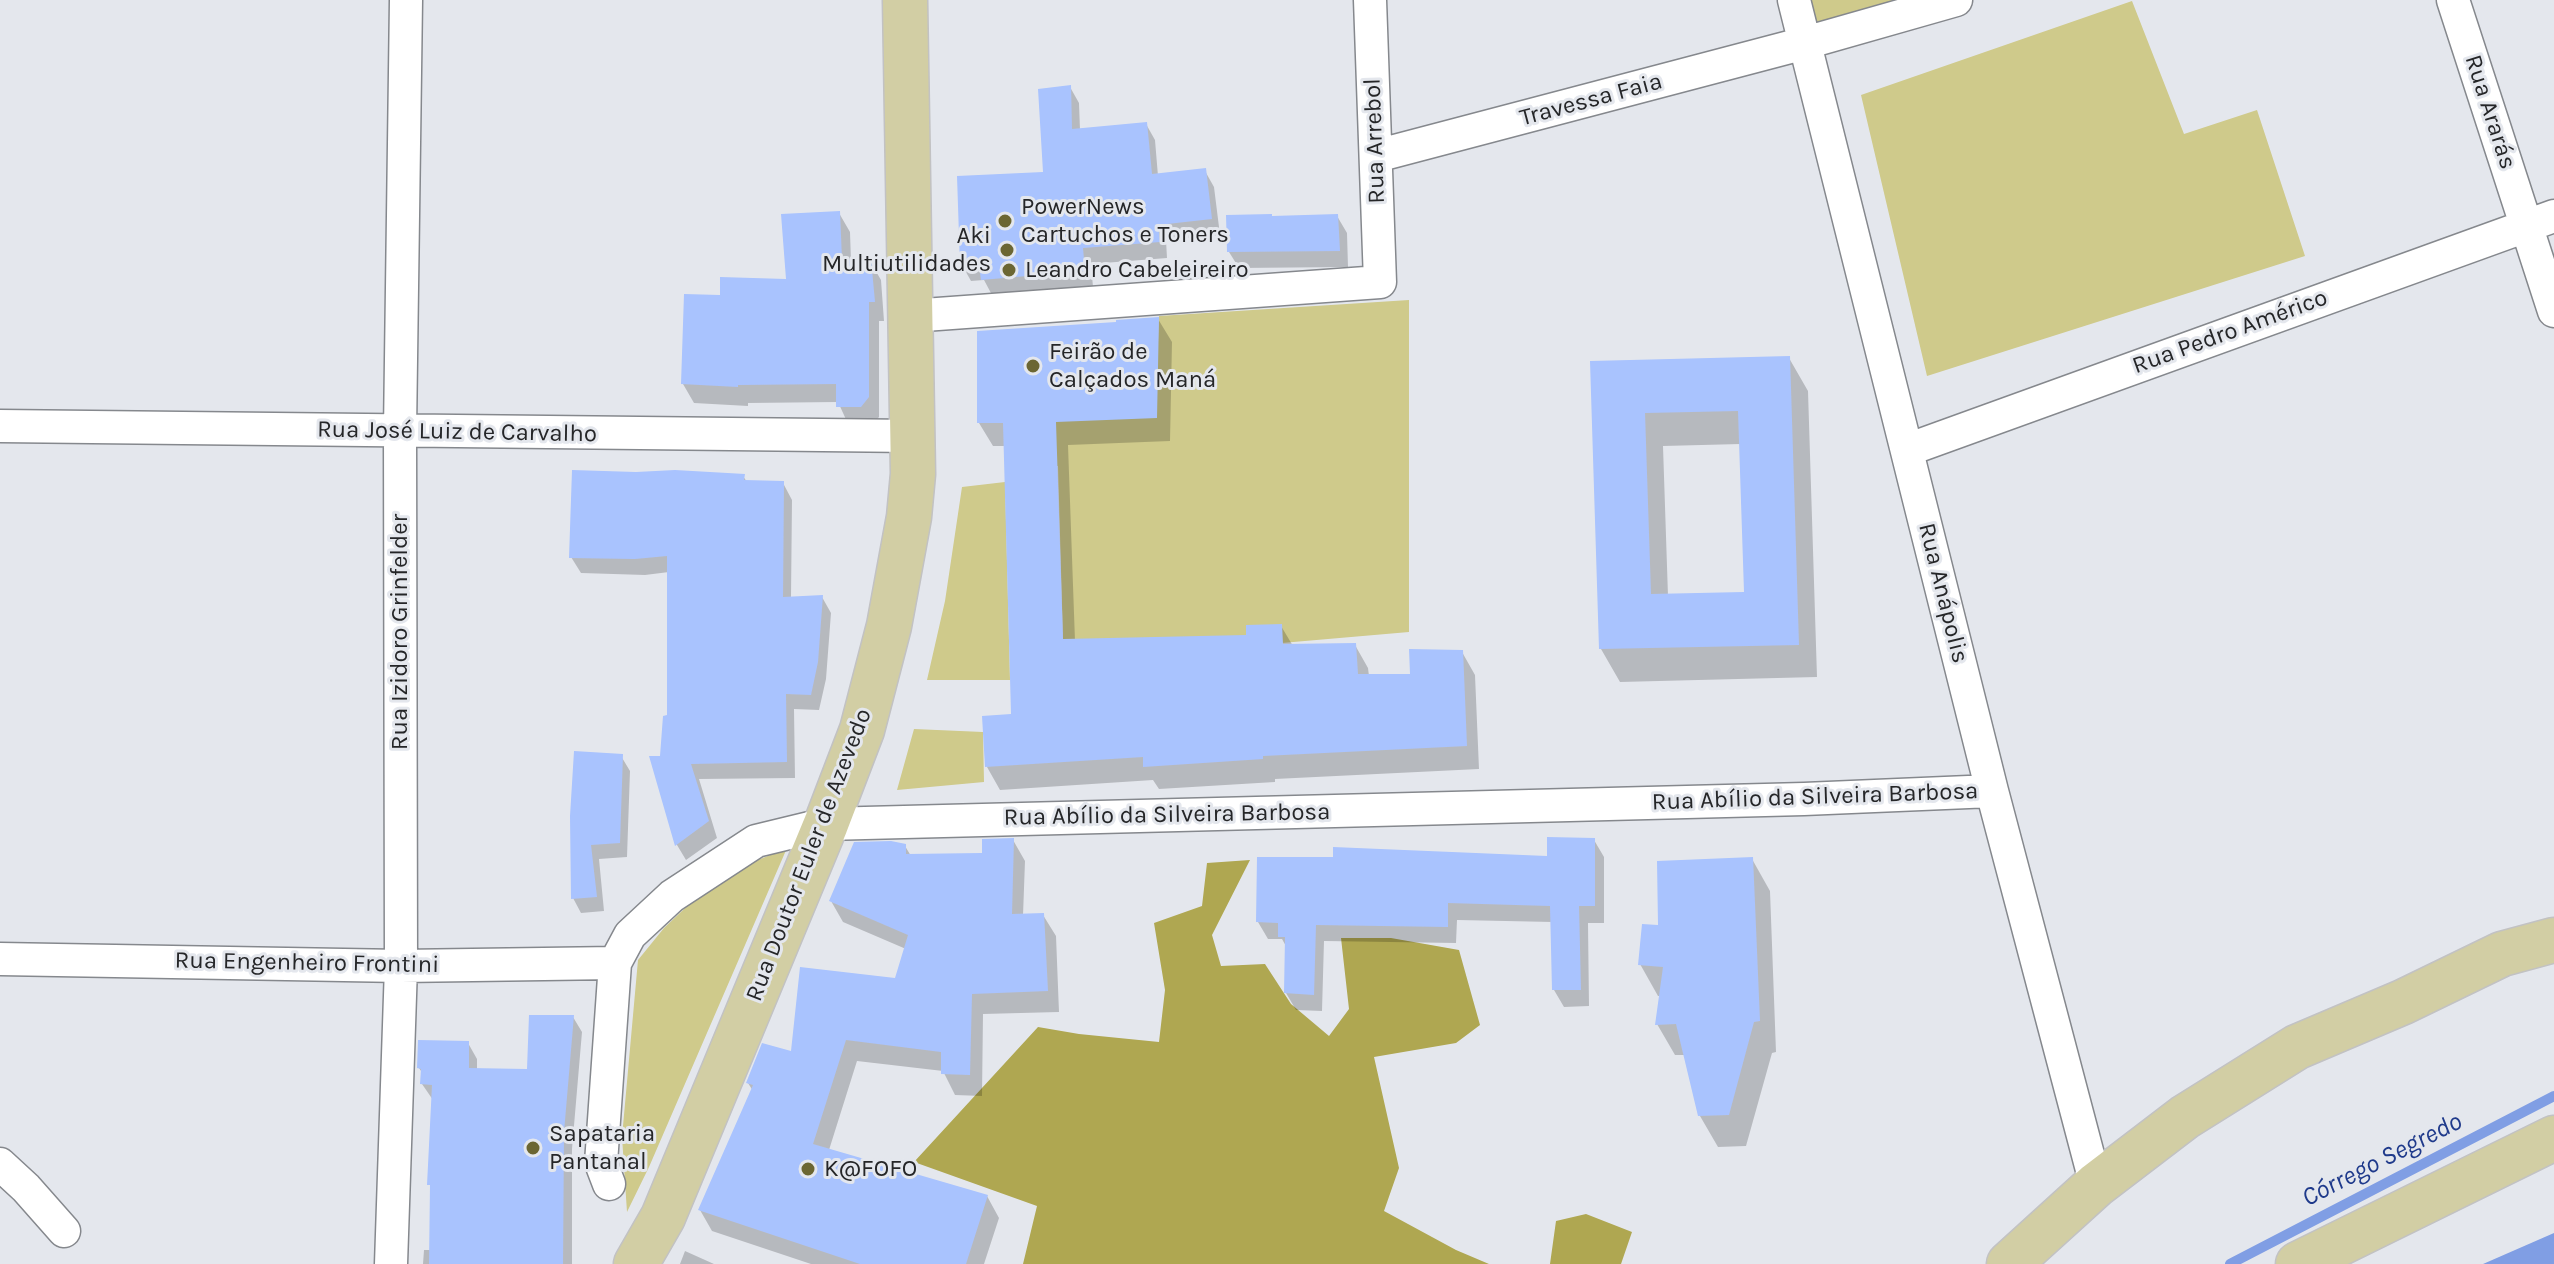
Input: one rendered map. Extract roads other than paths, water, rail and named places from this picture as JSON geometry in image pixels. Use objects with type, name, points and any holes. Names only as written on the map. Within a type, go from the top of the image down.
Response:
[{"type":"main road","name":"Rua Doutor Euler de Azevedo","points":[[663,1217],[862,730],[889,626],[909,517],[914,436],[905,0]]},
{"type":"main road","points":[[2009,1264],[2096,1185],[2185,1117],[2297,1047],[2403,1002],[2554,927]]},
{"type":"main road","points":[[2502,954],[2554,940]]},
{"type":"main road","points":[[2298,1264],[2554,1138]]},
{"type":"main road","points":[[636,1264],[663,1217]]},
{"type":"main road","points":[[653,1264],[663,1217]]},
{"type":"street","name":"Rua Izidoro Grinfelder","points":[[391,1264],[401,966],[400,431],[406,0]]},
{"type":"street","name":"Rua Arrebol","points":[[910,316],[1380,282],[1370,0]]},
{"type":"street","name":"Rua Anápolis","points":[[1794,0],[1992,791],[2096,1185]]},
{"type":"street","name":"Travessa Faia","points":[[1376,156],[1956,0]]},
{"type":"street","name":"Rua Ararás","points":[[2453,0],[2540,220],[2554,311]]},
{"type":"street","name":"Rua Pedro Américo","points":[[1907,450],[2540,220]]},
{"type":"street","name":"Rua José Luiz de Carvalho","points":[[0,426],[914,436]]},
{"type":"street","name":"Rua Abílio da Silveira Barbosa","points":[[609,1184],[601,1163],[615,963],[630,935],[672,896],[756,841],[826,824],[1804,799],[1992,791]]},
{"type":"street","name":"Rua Engenheiro Frontini","points":[[0,959],[401,966],[615,963]]},
{"type":"street","points":[[0,1164],[64,1231]]},
{"type":"water","points":[[2554,1233],[2554,1264],[2483,1264]]},
{"type":"waterway","name":"Córrego Segredo","points":[[2230,1264],[2554,1096]]},
{"type":"place","name":"PowerNews Cartuchos e Toners","points":[[1005,221]]},
{"type":"place","name":"Aki Multiutilidades","points":[[1007,250]]},
{"type":"place","name":"Leandro Cabeleireiro","points":[[1009,270]]},
{"type":"place","name":"Feirão de Calçados Maná","points":[[1033,366]]},
{"type":"place","name":"Sapataria Pantanal","points":[[533,1148]]},
{"type":"place","name":"K@FOFO","points":[[808,1169]]}]
